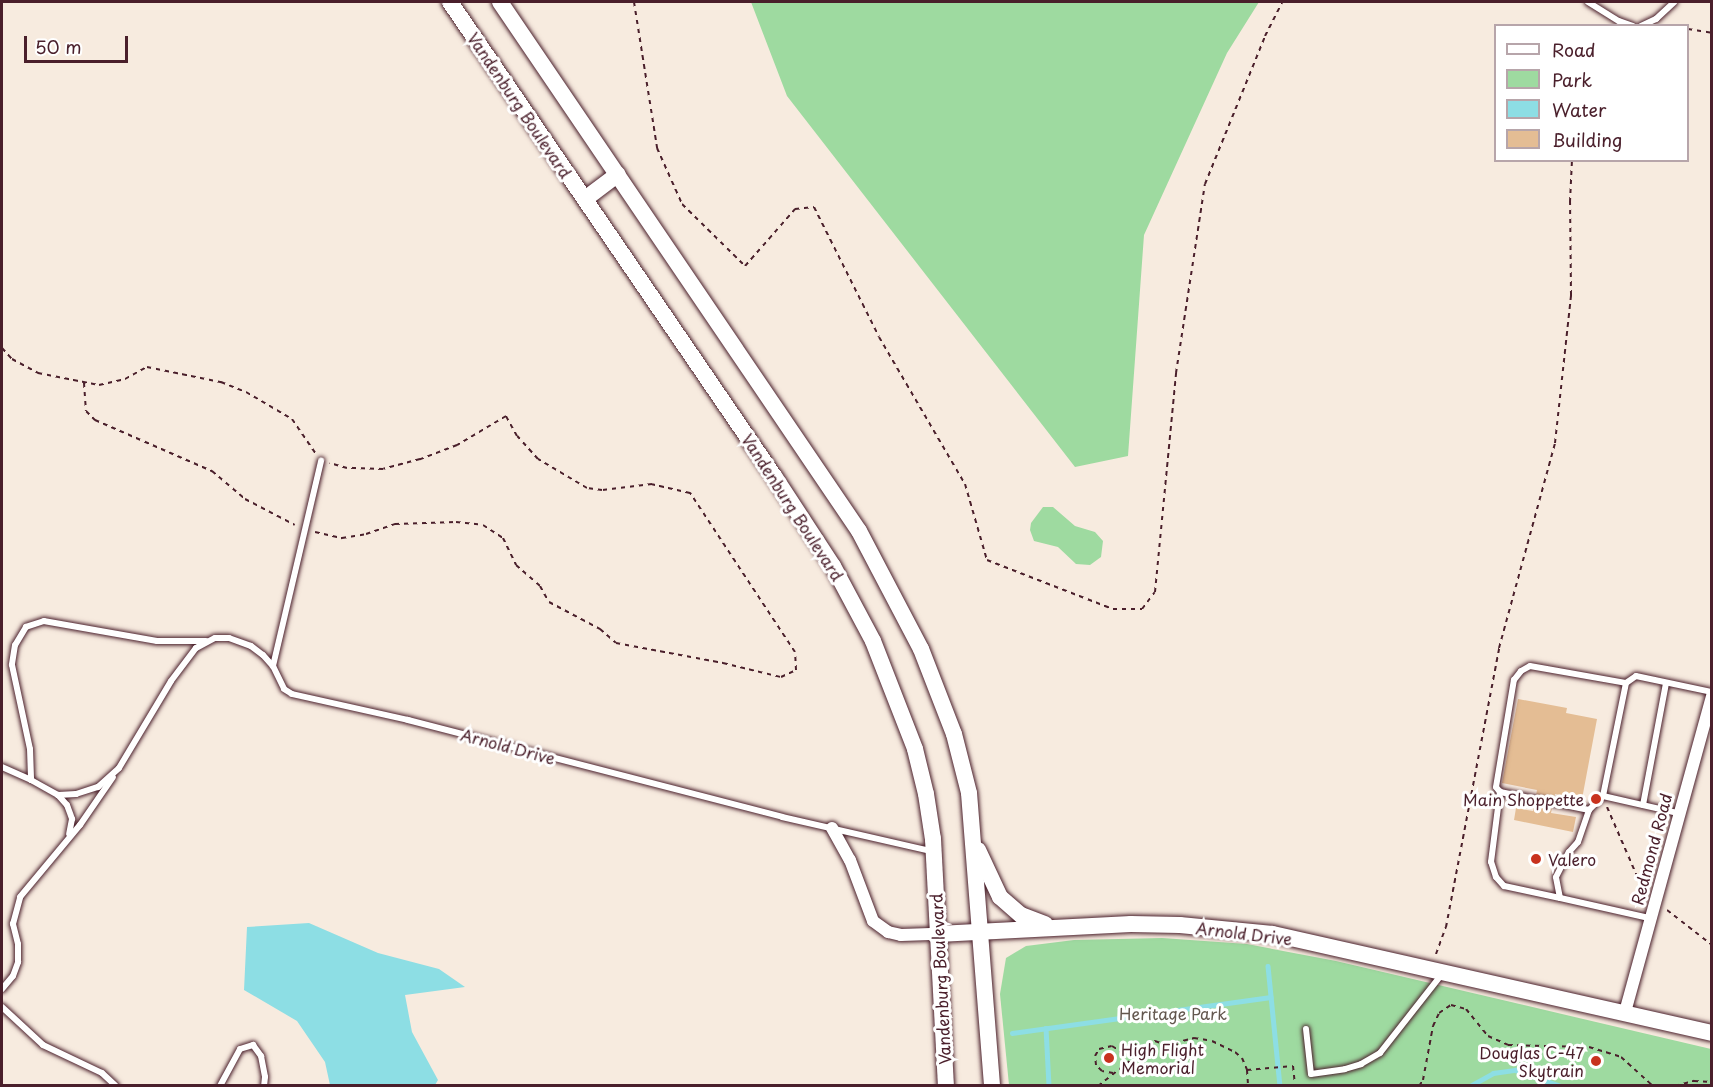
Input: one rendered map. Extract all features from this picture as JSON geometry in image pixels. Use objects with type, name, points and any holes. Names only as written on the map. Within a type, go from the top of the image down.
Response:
[{"type":"main road","name":"Vandenburg Boulevard","points":[[450,2],[774,476],[850,595],[893,688],[915,749],[926,794],[934,852],[946,1086]]},
{"type":"main road","points":[[500,2],[859,531],[890,584],[921,649],[954,734],[969,793],[992,1086]]},
{"type":"main road","points":[[585,199],[618,174]]},
{"type":"main road","points":[[974,838],[999,897],[1021,915],[1052,927]]},
{"type":"main road","name":"Arnold Drive","points":[[938,934],[1052,927],[1180,925],[1273,934],[1712,1033]]},
{"type":"street","name":"Redmond Road","points":[[1625,1012],[1712,694]]},
{"type":"street","name":"Arnold Drive","points":[[832,828],[850,860],[873,921],[888,932],[901,935],[938,934]]},
{"type":"lane","points":[[1588,2],[1628,24]]},
{"type":"lane","points":[[1645,24],[1656,19],[1674,2]]},
{"type":"lane","points":[[273,666],[321,461]]},
{"type":"lane","name":"Arnold Drive","points":[[31,780],[30,749],[12,665],[15,645],[26,627],[44,621],[157,641],[206,641],[222,638],[238,640],[257,650],[273,666],[284,689],[292,694],[420,723],[934,852]]},
{"type":"lane","points":[[2,989],[13,976],[18,962],[13,924],[20,897],[119,768],[171,681],[196,648],[206,641]]},
{"type":"lane","points":[[1588,810],[1500,792],[1496,787],[1514,680],[1521,671],[1530,666],[1626,684]]},
{"type":"lane","points":[[1560,898],[1556,877],[1569,852],[1578,842],[1588,810],[1603,796],[1626,684],[1636,676],[1712,694]]},
{"type":"lane","points":[[1643,805],[1666,683]]},
{"type":"lane","points":[[2,767],[58,795],[67,805],[72,819],[69,836]]},
{"type":"lane","points":[[58,795],[76,794],[98,787],[119,768]]},
{"type":"lane","points":[[1500,792],[1491,855],[1496,877],[1503,886],[1649,918]]},
{"type":"lane","points":[[1603,796],[1678,813]]},
{"type":"lane","points":[[1306,1029],[1311,1074],[1345,1070],[1361,1064],[1380,1053],[1437,970]]},
{"type":"lane","points":[[2,1007],[43,1045],[94,1069],[116,1086]]},
{"type":"lane","points":[[220,1086],[240,1049],[253,1045],[261,1056],[266,1077],[264,1086]]},
{"type":"path","points":[[634,2],[657,148],[682,204],[745,266],[795,209],[814,207],[879,337],[965,484],[987,560],[1113,609],[1142,609],[1155,592],[1176,373],[1205,184],[1265,36],[1282,2]]},
{"type":"path","points":[[1689,29],[1712,33]]},
{"type":"path","points":[[1437,970],[1499,648],[1555,443],[1571,295],[1572,162]]},
{"type":"path","points":[[2,348],[12,359],[38,373],[99,386],[125,379],[147,367],[221,382],[246,392],[292,419],[321,461],[347,468],[383,469],[457,445],[506,416],[517,436],[538,459],[587,488],[602,490],[652,484],[690,493],[795,652],[796,670],[781,677],[723,663],[616,643],[600,629],[549,602],[540,586],[516,565],[503,538],[483,525],[456,522],[394,524],[366,534],[342,538],[305,530],[245,499],[212,471],[95,420],[86,411],[84,383]]},
{"type":"path","points":[[1419,1086],[1423,1080],[1433,1026],[1439,1012],[1451,1005],[1466,1009],[1488,1036],[1508,1045],[1573,1046],[1621,1057],[1653,1086]]},
{"type":"path","points":[[1098,1086],[1155,1041],[1166,1045],[1194,1038],[1228,1047],[1242,1058],[1247,1070],[1248,1086]]},
{"type":"path","points":[[1115,1072],[1106,1073],[1098,1069],[1095,1061],[1099,1049],[1112,1046],[1120,1051],[1123,1060],[1119,1069]]},
{"type":"path","points":[[1573,1046],[1577,1057]]},
{"type":"path","points":[[1247,1070],[1293,1066],[1295,1086]]},
{"type":"path","points":[[1675,1086],[1694,1081],[1712,1082]]},
{"type":"green space","points":[[751,2],[1259,2],[1227,53],[1144,235],[1128,456],[1075,467],[787,96]]},
{"type":"green space","points":[[1043,507],[1053,507],[1075,526],[1095,532],[1103,541],[1101,557],[1090,565],[1076,564],[1058,547],[1034,541],[1030,530],[1031,523]]},
{"type":"green space","name":"Heritage Park","points":[[1162,938],[1247,944],[1336,961],[1711,1049],[1711,1085],[1009,1085],[1000,994],[1006,958],[1026,946],[1074,940]]},
{"type":"water","points":[[309,923],[378,953],[439,969],[465,987],[405,995],[412,1032],[438,1080],[435,1085],[330,1085],[325,1062],[297,1021],[244,990],[247,927]]},
{"type":"building","points":[[1518,699],[1567,708],[1566,713],[1597,719],[1582,799],[1555,794],[1551,813],[1576,817],[1573,832],[1514,820],[1516,808],[1533,811],[1537,790],[1502,783]]},
{"type":"waterway","points":[[1268,966],[1280,1086]]},
{"type":"waterway","points":[[1012,1033],[1271,997]]},
{"type":"waterway","points":[[1046,1028],[1049,1086]]},
{"type":"waterway","points":[[1470,1086],[1493,1073],[1515,1070],[1561,1086]]},
{"type":"place","name":"Main Shoppette","points":[[1596,799]]},
{"type":"place","name":"Valero","points":[[1536,859]]},
{"type":"place","name":"High Flight Memorial","points":[[1109,1058]]},
{"type":"place","name":"Douglas C-47 Skytrain","points":[[1596,1061]]}]
